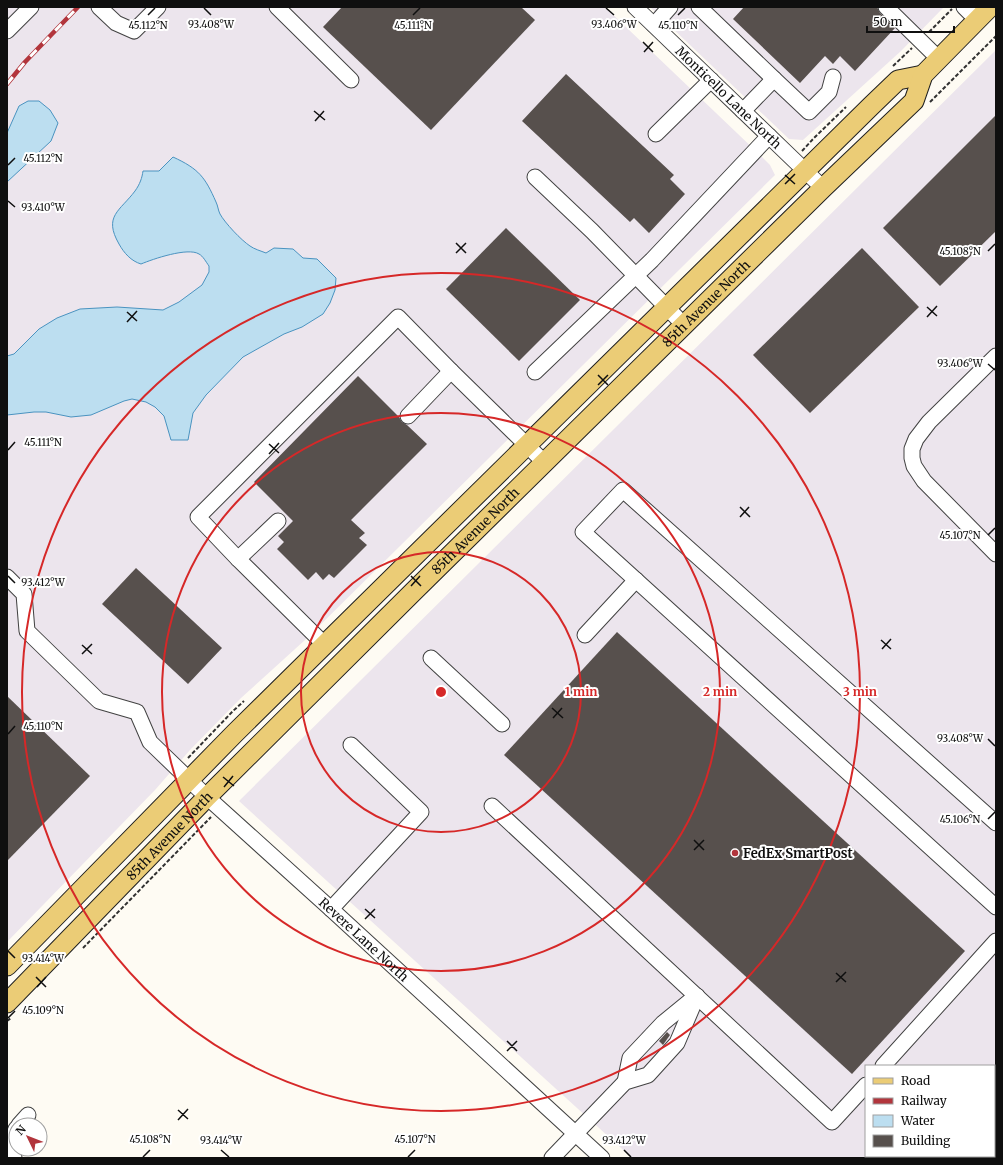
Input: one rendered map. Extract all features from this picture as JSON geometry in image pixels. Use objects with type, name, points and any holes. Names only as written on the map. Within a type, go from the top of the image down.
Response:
[{"type":"main road","name":"85th Avenue North","points":[[7,1003],[207,797],[413,592],[823,188],[914,101],[923,75],[939,59],[977,11]]},
{"type":"main road","name":"85th Avenue North","points":[[7,966],[189,779],[324,644],[527,446],[805,170],[898,80],[923,75]]},
{"type":"street","points":[[7,31],[31,7]]},
{"type":"street","points":[[100,7],[116,23],[134,31],[158,7]]},
{"type":"street","points":[[277,7],[351,80]]},
{"type":"street","name":"Monticello Lane North","points":[[635,7],[823,188]]},
{"type":"street","points":[[654,25],[670,7]]},
{"type":"street","points":[[699,7],[809,112],[829,92],[833,77]]},
{"type":"street","points":[[886,7],[939,59]]},
{"type":"street","points":[[743,111],[774,79]]},
{"type":"street","points":[[656,134],[711,80]]},
{"type":"street","points":[[535,372],[652,260],[769,136]]},
{"type":"street","points":[[535,177],[592,231],[684,325]]},
{"type":"street","points":[[324,644],[198,517],[398,317],[545,463]]},
{"type":"street","points":[[996,356],[921,431],[912,449],[912,458],[914,466],[924,481],[996,554]]},
{"type":"street","points":[[408,416],[451,371]]},
{"type":"street","points":[[996,823],[623,490],[584,532],[996,907]]},
{"type":"street","points":[[238,559],[278,521]]},
{"type":"street","name":"Revere Lane North","points":[[7,577],[24,594],[27,631],[99,701],[137,712],[150,742],[207,797],[602,1158]]},
{"type":"street","points":[[584,635],[636,580]]},
{"type":"street","points":[[431,658],[502,724]]},
{"type":"street","points":[[331,909],[421,812],[351,745]]},
{"type":"street","points":[[492,806],[832,1122],[865,1086]]},
{"type":"street","points":[[884,1065],[996,941]]},
{"type":"street","points":[[552,1158],[625,1082],[648,1075],[677,1042],[697,996]]},
{"type":"street","points":[[625,1082],[630,1058],[662,1023],[697,996]]},
{"type":"shaded area","points":[[7,7],[605,7],[760,155],[770,165],[775,175],[305,640],[241,698],[190,750],[155,790],[7,942]]},
{"type":"shaded area","points":[[650,7],[944,7],[901,51],[803,140],[789,139]]},
{"type":"shaded area","points":[[996,50],[996,1158],[632,1158],[239,801]]},
{"type":"water","points":[[28,101],[39,101],[50,110],[58,123],[51,141],[7,182],[7,133],[19,106]]},
{"type":"water","points":[[173,157],[182,161],[200,175],[212,193],[222,218],[238,236],[250,246],[266,253],[274,248],[293,249],[303,258],[317,259],[336,278],[335,290],[330,303],[323,314],[302,327],[284,334],[243,357],[206,395],[193,413],[188,440],[171,440],[164,416],[155,407],[146,402],[132,399],[91,415],[71,417],[46,412],[34,412],[7,415],[7,356],[14,354],[39,329],[57,318],[80,309],[117,307],[163,310],[179,302],[202,285],[209,272],[209,266],[199,254],[194,252],[179,253],[141,264],[137,263],[128,256],[114,235],[113,220],[115,214],[137,188],[143,171],[159,171]]},
{"type":"building","points":[[342,7],[521,7],[535,20],[431,130],[323,27]]},
{"type":"building","points":[[744,7],[877,7],[880,13],[895,28],[855,71],[840,56],[833,64],[825,56],[800,83],[733,19]]},
{"type":"building","points":[[566,74],[674,175],[670,179],[685,194],[649,233],[634,218],[630,222],[522,121]]},
{"type":"building","points":[[996,115],[996,231],[940,286],[883,228]]},
{"type":"building","points":[[506,228],[580,300],[519,361],[446,289]]},
{"type":"building","points":[[862,248],[919,307],[810,413],[753,355]]},
{"type":"building","points":[[358,376],[399,417],[402,422],[427,444],[351,520],[365,533],[359,538],[367,545],[334,578],[329,574],[323,580],[316,572],[308,580],[277,549],[284,542],[278,536],[293,521],[254,482]]},
{"type":"building","points":[[136,568],[222,648],[188,684],[102,604]]},
{"type":"building","name":"FedEx SmartPost","points":[[617,632],[965,951],[852,1074],[504,755]]},
{"type":"building","points":[[7,696],[90,776],[7,861]]},
{"type":"building","points":[[667,1032],[670,1035],[663,1045],[659,1041]]},
{"type":"railway","points":[[7,84],[25,62],[78,7]]},
{"type":"place","name":"FedEx SmartPost","points":[[735,853]]}]
